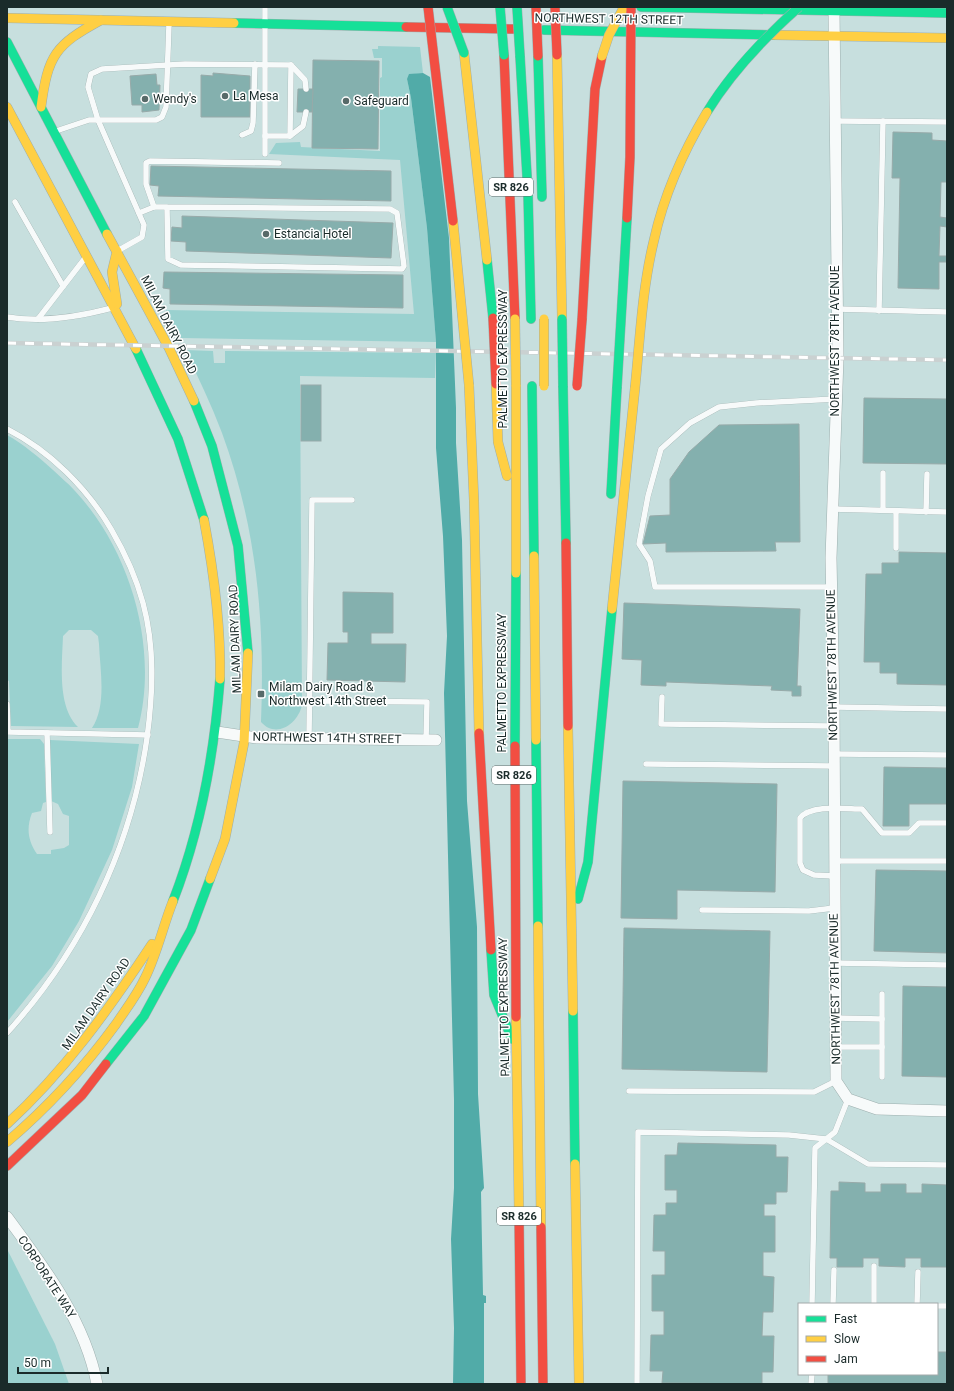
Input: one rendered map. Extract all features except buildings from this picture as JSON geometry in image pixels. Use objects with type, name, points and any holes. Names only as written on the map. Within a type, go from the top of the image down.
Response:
[{"type":"main road","points":[[428,7],[452,212],[469,385],[474,501],[477,700],[494,995],[517,1049]]},
{"type":"main road","points":[[447,7],[464,53]]},
{"type":"main road","points":[[457,7],[464,53],[493,318],[498,442],[514,501]]},
{"type":"main road","name":"PALMETTO EXPRESSWAY","points":[[500,7],[504,54],[511,195],[515,319],[515,940],[521,1384]]},
{"type":"main road","points":[[517,7],[528,193],[531,323]]},
{"type":"main road","points":[[536,7],[542,209]]},
{"type":"main road","points":[[555,7],[562,319],[579,1384]]},
{"type":"main road","points":[[563,416],[575,392],[582,320],[595,88],[602,56],[609,35],[624,7]]},
{"type":"main road","points":[[611,501],[630,157],[631,7]]},
{"type":"main road","name":"NORTHWEST 12TH STREET","points":[[641,7],[947,13]]},
{"type":"main road","points":[[572,921],[588,862],[612,606],[635,388],[649,266],[659,220],[676,174],[697,131],[722,92],[744,60],[776,26],[798,7]]},
{"type":"main road","name":"NORTHWEST 12TH STREET","points":[[7,18],[947,38]]},
{"type":"main road","points":[[41,107],[47,68],[53,56],[69,37],[103,19]]},
{"type":"main road","name":"MILAM DAIRY ROAD","points":[[7,42],[189,389],[212,445],[226,490],[238,541],[248,609],[250,692],[246,736],[238,786],[222,851],[199,913],[170,973],[135,1030],[94,1082],[48,1130],[7,1166]]},
{"type":"main road","name":"MILAM DAIRY ROAD","points":[[7,1142],[61,1091],[90,1059],[111,1031],[149,972],[163,926],[193,845],[208,786],[217,732],[220,677],[220,623],[215,578],[206,527],[188,467],[170,420],[114,307],[8,110]]},
{"type":"main road","points":[[116,251],[112,272],[119,317]]},
{"type":"main road","points":[[544,316],[544,390]]},
{"type":"main road","points":[[532,382],[543,1384]]},
{"type":"main road","points":[[610,531],[612,606]]},
{"type":"main road","name":"MILAM DAIRY ROAD","points":[[7,1124],[55,1078],[88,1039],[113,1004],[163,926]]},
{"type":"street","name":"NORTHWEST 78TH AVENUE","points":[[834,11],[834,121],[838,358],[832,508],[831,587],[834,707],[834,963],[836,1081],[848,1099]]},
{"type":"street","name":"NORTHWEST 14TH STREET","points":[[217,732],[258,738],[431,740]]},
{"type":"street","points":[[848,1099],[877,1109],[947,1111]]},
{"type":"street","name":"CORPORATE WAY","points":[[7,1217],[43,1267],[67,1305],[83,1339],[97,1384]]},
{"type":"lane","points":[[265,7],[265,154]]},
{"type":"lane","points":[[54,132],[79,122],[98,120],[156,120],[162,117],[166,107],[170,21]]},
{"type":"lane","points":[[116,251],[142,237],[144,225],[98,120],[88,87],[91,74],[102,68],[190,64],[291,65],[305,80],[306,89]]},
{"type":"lane","points":[[242,135],[251,131],[253,123],[255,64]]},
{"type":"lane","points":[[290,136],[291,65]]},
{"type":"lane","points":[[265,136],[290,136],[302,126],[306,112]]},
{"type":"lane","points":[[834,121],[947,122]]},
{"type":"lane","points":[[879,310],[883,121]]},
{"type":"lane","points":[[154,207],[146,184],[146,163],[150,161],[279,163]]},
{"type":"lane","points":[[15,202],[63,286]]},
{"type":"lane","points":[[139,213],[154,207],[167,207],[390,209],[397,213],[404,266],[402,269],[339,269],[181,265],[168,259],[167,207]]},
{"type":"lane","points":[[38,319],[87,256]]},
{"type":"lane","points":[[7,317],[38,319],[78,317],[114,307]]},
{"type":"lane","points":[[837,309],[947,312]]},
{"type":"lane","points":[[831,587],[655,587],[650,560],[639,544],[648,496],[662,449],[690,423],[719,407],[756,403],[836,399]]},
{"type":"lane","points":[[7,429],[35,446],[68,474],[100,512],[126,557],[143,603],[149,637],[152,687],[148,735],[139,784],[132,812],[119,850],[99,897],[77,939],[57,971],[33,1003],[7,1033]]},
{"type":"lane","points":[[883,473],[883,510]]},
{"type":"lane","points":[[926,512],[927,474]]},
{"type":"lane","points":[[309,738],[312,500],[352,500]]},
{"type":"lane","points":[[832,508],[947,512]]},
{"type":"lane","points":[[896,511],[896,548]]},
{"type":"lane","points":[[662,697],[661,724],[834,726]]},
{"type":"lane","points":[[310,701],[428,702],[431,740]]},
{"type":"lane","points":[[7,704],[8,732],[148,735]]},
{"type":"lane","points":[[834,707],[947,709]]},
{"type":"lane","points":[[47,733],[50,832]]},
{"type":"lane","points":[[834,754],[947,755]]},
{"type":"lane","points":[[646,764],[834,766]]},
{"type":"lane","points":[[834,876],[814,875],[803,870],[800,863],[800,818],[804,813],[809,811],[834,809],[862,809],[882,833],[909,833],[919,823],[947,823]]},
{"type":"lane","points":[[834,861],[947,861]]},
{"type":"lane","points":[[702,910],[809,911],[834,908]]},
{"type":"lane","points":[[834,963],[947,965]]},
{"type":"lane","points":[[882,994],[882,1077]]},
{"type":"lane","points":[[835,1018],[882,1020]]},
{"type":"lane","points":[[836,1047],[882,1047]]},
{"type":"lane","points":[[630,1091],[814,1092],[836,1081]]},
{"type":"lane","points":[[812,1303],[815,1148],[835,1132],[848,1099]]},
{"type":"lane","points":[[637,1384],[638,1132],[789,1135],[826,1139],[868,1164],[947,1165]]},
{"type":"lane","points":[[874,1266],[874,1303]]},
{"type":"lane","points":[[833,1303],[834,1270]]},
{"type":"lane","points":[[917,1303],[918,1272]]},
{"type":"shaded area","points":[[378,46],[420,47],[423,73],[414,74],[407,79],[411,98],[427,228],[436,342],[181,338],[166,310],[414,314],[400,160],[269,154],[276,143],[300,142],[301,147],[380,151],[380,78],[382,77],[382,58],[374,58],[372,49],[378,49]]},
{"type":"shaded area","points":[[423,73],[430,77],[449,238],[456,443],[462,540],[467,801],[477,927],[478,1094],[484,1188],[481,1192],[483,1295],[486,1296],[486,1303],[484,1303],[484,1384],[453,1384],[454,1328],[451,1239],[454,1188],[454,1100],[444,693],[447,636],[443,536],[436,448],[436,342],[427,228],[411,98],[407,79],[409,74]]},
{"type":"shaded area","points":[[185,350],[213,351],[214,363],[225,363],[225,351],[436,353],[435,378],[300,376],[302,705],[296,718],[286,727],[280,729],[267,727],[261,722],[262,648],[260,612],[251,540],[243,504],[234,469],[222,433]]},
{"type":"shaded area","points":[[7,435],[48,465],[75,491],[95,515],[111,542],[125,572],[135,602],[142,634],[145,666],[144,698],[138,728],[92,728],[100,709],[102,687],[98,636],[91,630],[69,630],[63,636],[62,684],[64,697],[71,718],[78,727],[11,726],[9,681],[7,680]]},
{"type":"shaded area","points":[[7,739],[40,739],[44,744],[46,802],[43,803],[41,811],[32,813],[29,824],[30,839],[37,854],[51,854],[51,850],[64,848],[69,845],[69,816],[63,814],[58,804],[51,801],[50,740],[139,744],[132,787],[112,850],[79,921],[52,966],[7,1022]]},
{"type":"shaded area","points":[[7,1249],[55,1344],[69,1384],[7,1384]]},
{"type":"railway","points":[[7,343],[947,360]]},
{"type":"traffic: fast","points":[[447,7],[464,53]]},
{"type":"traffic: fast","points":[[500,7],[504,55]]},
{"type":"traffic: fast","points":[[517,7],[520,56]]},
{"type":"traffic: fast","points":[[641,7],[947,13]]},
{"type":"traffic: fast","points":[[707,112],[727,83],[749,56],[799,7]]},
{"type":"traffic: fast","points":[[234,23],[406,27]]},
{"type":"traffic: fast","points":[[544,30],[773,35]]},
{"type":"traffic: fast","points":[[7,42],[107,234]]},
{"type":"traffic: fast","points":[[520,56],[528,193],[531,319]]},
{"type":"traffic: fast","points":[[538,56],[542,197]]},
{"type":"traffic: fast","points":[[617,387],[627,218]]},
{"type":"traffic: fast","points":[[487,260],[493,318]]},
{"type":"traffic: fast","points":[[562,319],[563,386]]},
{"type":"traffic: fast","points":[[136,349],[178,439],[204,520]]},
{"type":"traffic: fast","points":[[532,386],[534,556]]},
{"type":"traffic: fast","points":[[563,386],[566,543]]},
{"type":"traffic: fast","points":[[611,494],[617,387]]},
{"type":"traffic: fast","points":[[194,401],[212,446],[238,546],[248,653]]},
{"type":"traffic: fast","points":[[515,746],[516,573]]},
{"type":"traffic: fast","points":[[578,899],[588,862],[612,609]]},
{"type":"traffic: fast","points":[[173,901],[191,847],[205,792],[214,736],[220,679]]},
{"type":"traffic: fast","points":[[536,740],[538,926]]},
{"type":"traffic: fast","points":[[106,1064],[144,1016],[191,930],[210,879]]},
{"type":"traffic: fast","points":[[491,950],[494,995],[512,1039]]},
{"type":"traffic: fast","points":[[573,1011],[575,1164]]},
{"type":"traffic: slow","points":[[602,56],[609,35],[624,7]]},
{"type":"traffic: slow","points":[[7,18],[234,23]]},
{"type":"traffic: slow","points":[[41,107],[47,75],[56,53],[73,37],[101,20]]},
{"type":"traffic: slow","points":[[773,35],[947,38]]},
{"type":"traffic: slow","points":[[464,53],[487,260]]},
{"type":"traffic: slow","points":[[557,55],[562,319]]},
{"type":"traffic: slow","points":[[7,107],[136,349]]},
{"type":"traffic: slow","points":[[635,388],[644,295],[658,223],[682,158],[707,112]]},
{"type":"traffic: slow","points":[[453,221],[469,385]]},
{"type":"traffic: slow","points":[[107,234],[169,348],[194,401]]},
{"type":"traffic: slow","points":[[117,251],[112,272],[117,304]]},
{"type":"traffic: slow","points":[[515,319],[516,385]]},
{"type":"traffic: slow","points":[[544,319],[544,386]]},
{"type":"traffic: slow","points":[[496,384],[498,442],[507,476]]},
{"type":"traffic: slow","points":[[469,385],[474,501],[479,733]]},
{"type":"traffic: slow","points":[[516,385],[516,573]]},
{"type":"traffic: slow","points":[[612,609],[635,388]]},
{"type":"traffic: slow","points":[[204,520],[216,599],[220,679]]},
{"type":"traffic: slow","points":[[534,556],[536,740]]},
{"type":"traffic: slow","points":[[210,879],[225,839],[244,743],[248,653]]},
{"type":"traffic: slow","points":[[568,726],[573,1011]]},
{"type":"traffic: slow","points":[[7,1142],[37,1115],[65,1086],[116,1024],[145,978],[173,901]]},
{"type":"traffic: slow","points":[[538,926],[541,1227]]},
{"type":"traffic: slow","points":[[7,1124],[28,1104],[67,1061],[103,1016],[152,944]]},
{"type":"traffic: slow","points":[[516,1017],[519,1214]]},
{"type":"traffic: slow","points":[[575,1164],[579,1384]]},
{"type":"traffic: jam","points":[[428,7],[453,221]]},
{"type":"traffic: jam","points":[[536,7],[538,56]]},
{"type":"traffic: jam","points":[[555,7],[557,55]]},
{"type":"traffic: jam","points":[[627,218],[630,157],[631,7]]},
{"type":"traffic: jam","points":[[406,27],[513,29]]},
{"type":"traffic: jam","points":[[504,55],[515,319]]},
{"type":"traffic: jam","points":[[582,320],[595,89],[602,56]]},
{"type":"traffic: jam","points":[[493,318],[496,384]]},
{"type":"traffic: jam","points":[[577,386],[582,320]]},
{"type":"traffic: jam","points":[[566,543],[568,726]]},
{"type":"traffic: jam","points":[[479,733],[491,950]]},
{"type":"traffic: jam","points":[[515,746],[516,1017]]},
{"type":"traffic: jam","points":[[7,1166],[82,1095],[106,1064]]},
{"type":"traffic: jam","points":[[519,1214],[521,1384]]},
{"type":"traffic: jam","points":[[541,1227],[543,1384]]},
{"type":"place","name":"La Mesa","points":[[225,96]]},
{"type":"place","name":"Wendy's","points":[[145,99]]},
{"type":"place","name":"Safeguard","points":[[346,101]]},
{"type":"place","name":"Estancia Hotel","points":[[266,234]]},
{"type":"place","name":"Milam Dairy Road & Northwest 14th Street","points":[[261,694]]}]
